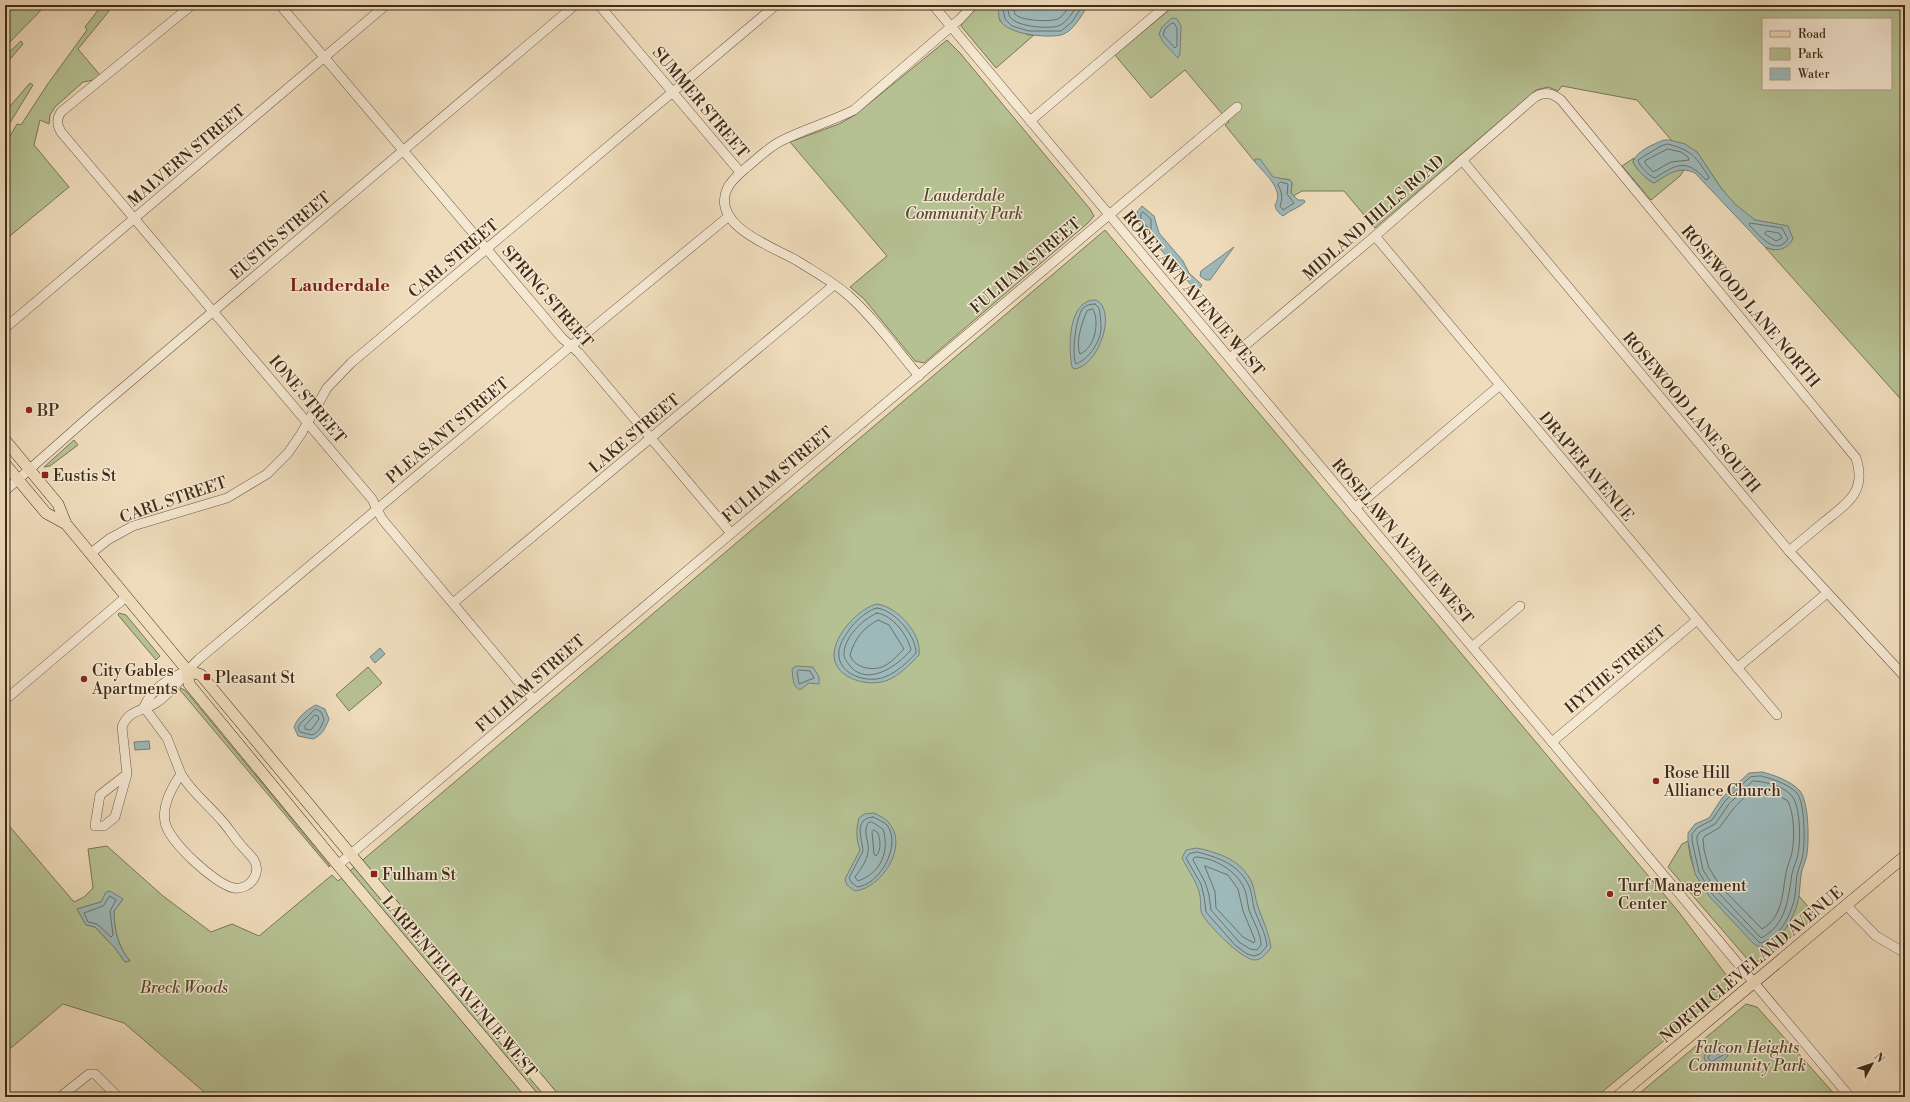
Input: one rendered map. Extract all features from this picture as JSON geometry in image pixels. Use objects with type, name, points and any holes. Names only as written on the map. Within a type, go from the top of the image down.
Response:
[{"type":"main road","name":"LARPENTEUR AVENUE WEST","points":[[5,440],[58,504],[66,524],[90,554],[187,670],[201,675],[553,1097]]},
{"type":"main road","name":"LARPENTEUR AVENUE WEST","points":[[5,464],[46,513],[66,524]]},
{"type":"main road","name":"LARPENTEUR AVENUE WEST","points":[[187,670],[189,684],[532,1097]]},
{"type":"main road","name":"NORTH CLEVELAND AVENUE","points":[[1617,1097],[1905,856]]},
{"type":"street","name":"IONE STREET","points":[[192,5],[61,112],[57,120],[61,132],[372,499],[376,510],[382,519],[533,699]]},
{"type":"street","name":"SPRING STREET","points":[[280,5],[562,338],[579,353],[731,533]]},
{"type":"street","name":"MALVERN STREET","points":[[5,328],[386,5]]},
{"type":"street","name":"EUSTIS STREET","points":[[5,491],[92,414],[576,5]]},
{"type":"street","name":"SUMMER STREET","points":[[599,5],[740,172],[726,190],[725,202],[728,216]]},
{"type":"street","name":"CARL STREET","points":[[90,554],[109,538],[133,526],[227,498],[267,474],[284,457],[301,434],[327,388],[337,377],[776,5]]},
{"type":"street","name":"ROSELAWN AVENUE WEST","points":[[933,5],[1850,1097]]},
{"type":"street","points":[[740,172],[780,142],[854,110],[960,19],[973,5]]},
{"type":"street","points":[[1030,121],[1167,5]]},
{"type":"street","name":"ROSEWOOD LANE NORTH","points":[[1535,97],[1540,94],[1548,93],[1561,100],[1856,458],[1860,476],[1858,485],[1850,501],[1789,551]]},
{"type":"street","name":"MIDLAND HILLS ROAD","points":[[1230,358],[1375,236],[1535,97]]},
{"type":"street","name":"FULHAM STREET","points":[[338,865],[533,699],[919,376],[1237,107]]},
{"type":"street","name":"ROSEWOOD LANE SOUTH","points":[[1462,160],[1789,551],[1905,677]]},
{"type":"street","points":[[728,216],[748,235],[760,243],[797,261],[834,285],[857,304],[919,376]]},
{"type":"street","name":"PLEASANT STREET","points":[[127,774],[122,726],[125,719],[132,713],[155,703],[174,687],[187,670],[570,346],[728,216]]},
{"type":"street","name":"DRAPER AVENUE","points":[[1375,236],[1777,715]]},
{"type":"street","name":"LAKE STREET","points":[[453,603],[834,285]]},
{"type":"street","points":[[1355,508],[1500,385]]},
{"type":"street","points":[[1737,668],[1827,593]]},
{"type":"street","points":[[5,700],[126,597]]},
{"type":"street","points":[[1472,647],[1520,606]]},
{"type":"street","name":"HYTHE STREET","points":[[1552,742],[1697,620]]},
{"type":"street","points":[[144,707],[167,738],[181,774],[189,787],[224,823],[254,860],[256,871],[255,878],[247,886],[236,888],[230,887],[210,874],[193,860],[167,828],[165,816],[172,788],[181,774]]},
{"type":"street","points":[[127,774],[115,817],[104,826],[95,826],[100,795],[127,774]]},
{"type":"street","points":[[1846,906],[1867,929],[1905,953]]},
{"type":"street","points":[[60,1097],[89,1074],[95,1074],[118,1097]]},
{"type":"green space","points":[[5,5],[46,5],[5,47]]},
{"type":"green space","points":[[102,5],[114,5],[78,49],[100,75],[94,80],[83,82],[55,107],[50,115],[49,124],[40,120],[34,145],[69,187],[5,240],[5,145],[17,124],[21,125],[47,85],[87,30],[85,27]]},
{"type":"green space","points":[[978,5],[998,5],[1000,21],[1028,35],[1034,35],[996,68],[961,26],[964,20]]},
{"type":"green space","points":[[1175,5],[1905,5],[1905,404],[1765,247],[1774,250],[1793,239],[1787,226],[1755,220],[1735,205],[1721,188],[1697,152],[1672,141],[1637,100],[1562,86],[1558,91],[1548,87],[1536,90],[1375,228],[1344,191],[1302,191],[1293,196],[1291,193],[1292,183],[1290,180],[1273,177],[1269,174],[1260,161],[1256,159],[1255,162],[1225,125],[1229,122],[1185,70],[1151,98],[1115,55]]},
{"type":"green space","name":"Lauderdale Community Park","points":[[947,40],[960,53],[1090,209],[1094,216],[1088,223],[924,363],[915,361],[864,299],[850,287],[887,256],[790,142],[839,124],[855,115]]},
{"type":"green space","points":[[21,41],[23,44],[5,65],[5,56]]},
{"type":"green space","points":[[30,83],[33,85],[5,131],[5,112]]},
{"type":"green space","points":[[1634,158],[1633,162],[1637,168],[1645,177],[1654,183],[1674,170],[1684,170],[1680,176],[1651,200],[1622,166]]},
{"type":"green space","name":"Breck Woods","points":[[1105,230],[1678,911],[1730,980],[1726,989],[1596,1097],[210,1097],[124,1023],[63,1004],[5,1053],[5,821],[74,902],[84,897],[93,888],[88,849],[107,846],[163,896],[211,932],[232,924],[259,936],[332,875],[338,881]],"holes":[[[105,896],[123,899],[114,911],[114,918],[116,931],[122,950],[130,961],[125,962],[115,948],[95,927],[86,925],[77,909],[101,902]]]},
{"type":"green space","points":[[74,440],[78,445],[50,466],[44,467]]},
{"type":"green space","points":[[119,613],[126,615],[160,656],[156,660],[118,615]]},
{"type":"green space","points":[[368,667],[382,683],[349,711],[336,695]]},
{"type":"green space","points":[[181,688],[186,691],[330,866],[329,867],[180,690]]},
{"type":"green space","points":[[1688,841],[1690,855],[1698,878],[1711,896],[1737,924],[1787,927],[1799,896],[1816,916],[1762,961],[1749,961],[1668,867],[1682,844]]},
{"type":"green space","name":"Falcon Heights Community Park","points":[[1746,1004],[1757,1007],[1837,1097],[1635,1097]]},
{"type":"water","points":[[998,5],[1088,5],[1077,23],[1065,33],[1055,36],[1038,36],[1019,32],[1004,25],[999,18]]},
{"type":"water","points":[[1172,18],[1177,19],[1181,26],[1180,54],[1178,58],[1163,42],[1159,34],[1162,27]]},
{"type":"water","points":[[1664,140],[1685,144],[1697,152],[1721,188],[1735,204],[1755,220],[1788,226],[1793,239],[1788,246],[1778,250],[1765,247],[1695,173],[1684,170],[1673,172],[1654,183],[1648,179],[1639,171],[1633,162],[1641,151]]},
{"type":"water","points":[[1255,159],[1260,159],[1273,177],[1290,180],[1292,183],[1291,193],[1298,200],[1304,200],[1305,202],[1283,216],[1280,214],[1275,205],[1277,194],[1275,188],[1268,176],[1255,162]]},
{"type":"water","points":[[1142,206],[1154,216],[1159,233],[1183,261],[1189,273],[1202,285],[1200,288],[1197,289],[1193,287],[1138,223],[1137,212]]},
{"type":"water","points":[[1234,247],[1210,280],[1206,280],[1200,276],[1201,271]]},
{"type":"water","points":[[1096,300],[1102,306],[1105,315],[1105,326],[1102,338],[1091,359],[1083,366],[1074,369],[1072,367],[1070,337],[1075,315],[1080,307],[1087,302]]},
{"type":"water","points":[[877,604],[893,610],[913,630],[919,647],[919,655],[901,672],[888,680],[872,683],[863,682],[855,680],[840,671],[834,656],[835,648],[842,632],[848,624],[863,611]]},
{"type":"water","points":[[380,648],[385,654],[375,663],[370,657]]},
{"type":"water","points":[[796,666],[813,667],[819,677],[819,684],[809,683],[800,690],[797,688],[793,681],[792,669]]},
{"type":"water","points":[[316,705],[325,709],[329,719],[325,729],[319,736],[313,739],[298,736],[294,727],[297,720]]},
{"type":"water","points":[[149,741],[150,749],[135,750],[134,742]]},
{"type":"water","points":[[1762,772],[1787,781],[1800,791],[1807,813],[1808,840],[1807,854],[1802,872],[1799,896],[1791,920],[1775,940],[1760,947],[1754,944],[1709,896],[1695,874],[1688,841],[1688,833],[1695,824],[1709,818],[1722,798],[1749,773]]},
{"type":"water","points":[[874,813],[888,821],[894,832],[896,843],[894,854],[890,864],[875,882],[865,888],[855,891],[847,885],[845,879],[860,850],[857,834],[859,818],[864,814]]},
{"type":"water","points":[[1197,848],[1213,852],[1229,859],[1236,863],[1248,875],[1253,886],[1271,948],[1260,959],[1255,960],[1249,958],[1234,948],[1218,933],[1202,914],[1197,886],[1182,858],[1186,850]]},
{"type":"water","points":[[110,891],[123,899],[114,911],[115,925],[122,950],[130,961],[125,962],[115,948],[95,927],[86,925],[77,909],[101,902],[106,892]]},
{"type":"water","points":[[1718,1043],[1722,1044],[1727,1049],[1728,1056],[1723,1061],[1710,1067],[1706,1063],[1704,1057],[1709,1048]]},
{"type":"place","name":"BP","points":[[29,410]]},
{"type":"place","name":"Eustis St","points":[[45,475]]},
{"type":"place","name":"Pleasant St","points":[[207,677]]},
{"type":"place","name":"City Gables Apartments","points":[[84,679]]},
{"type":"place","name":"Rose Hill Alliance Church","points":[[1656,781]]},
{"type":"place","name":"Fulham St","points":[[374,874]]},
{"type":"place","name":"Turf Management Center","points":[[1610,894]]},
{"type":"district","name":"Lauderdale","points":[[340,285]]}]
